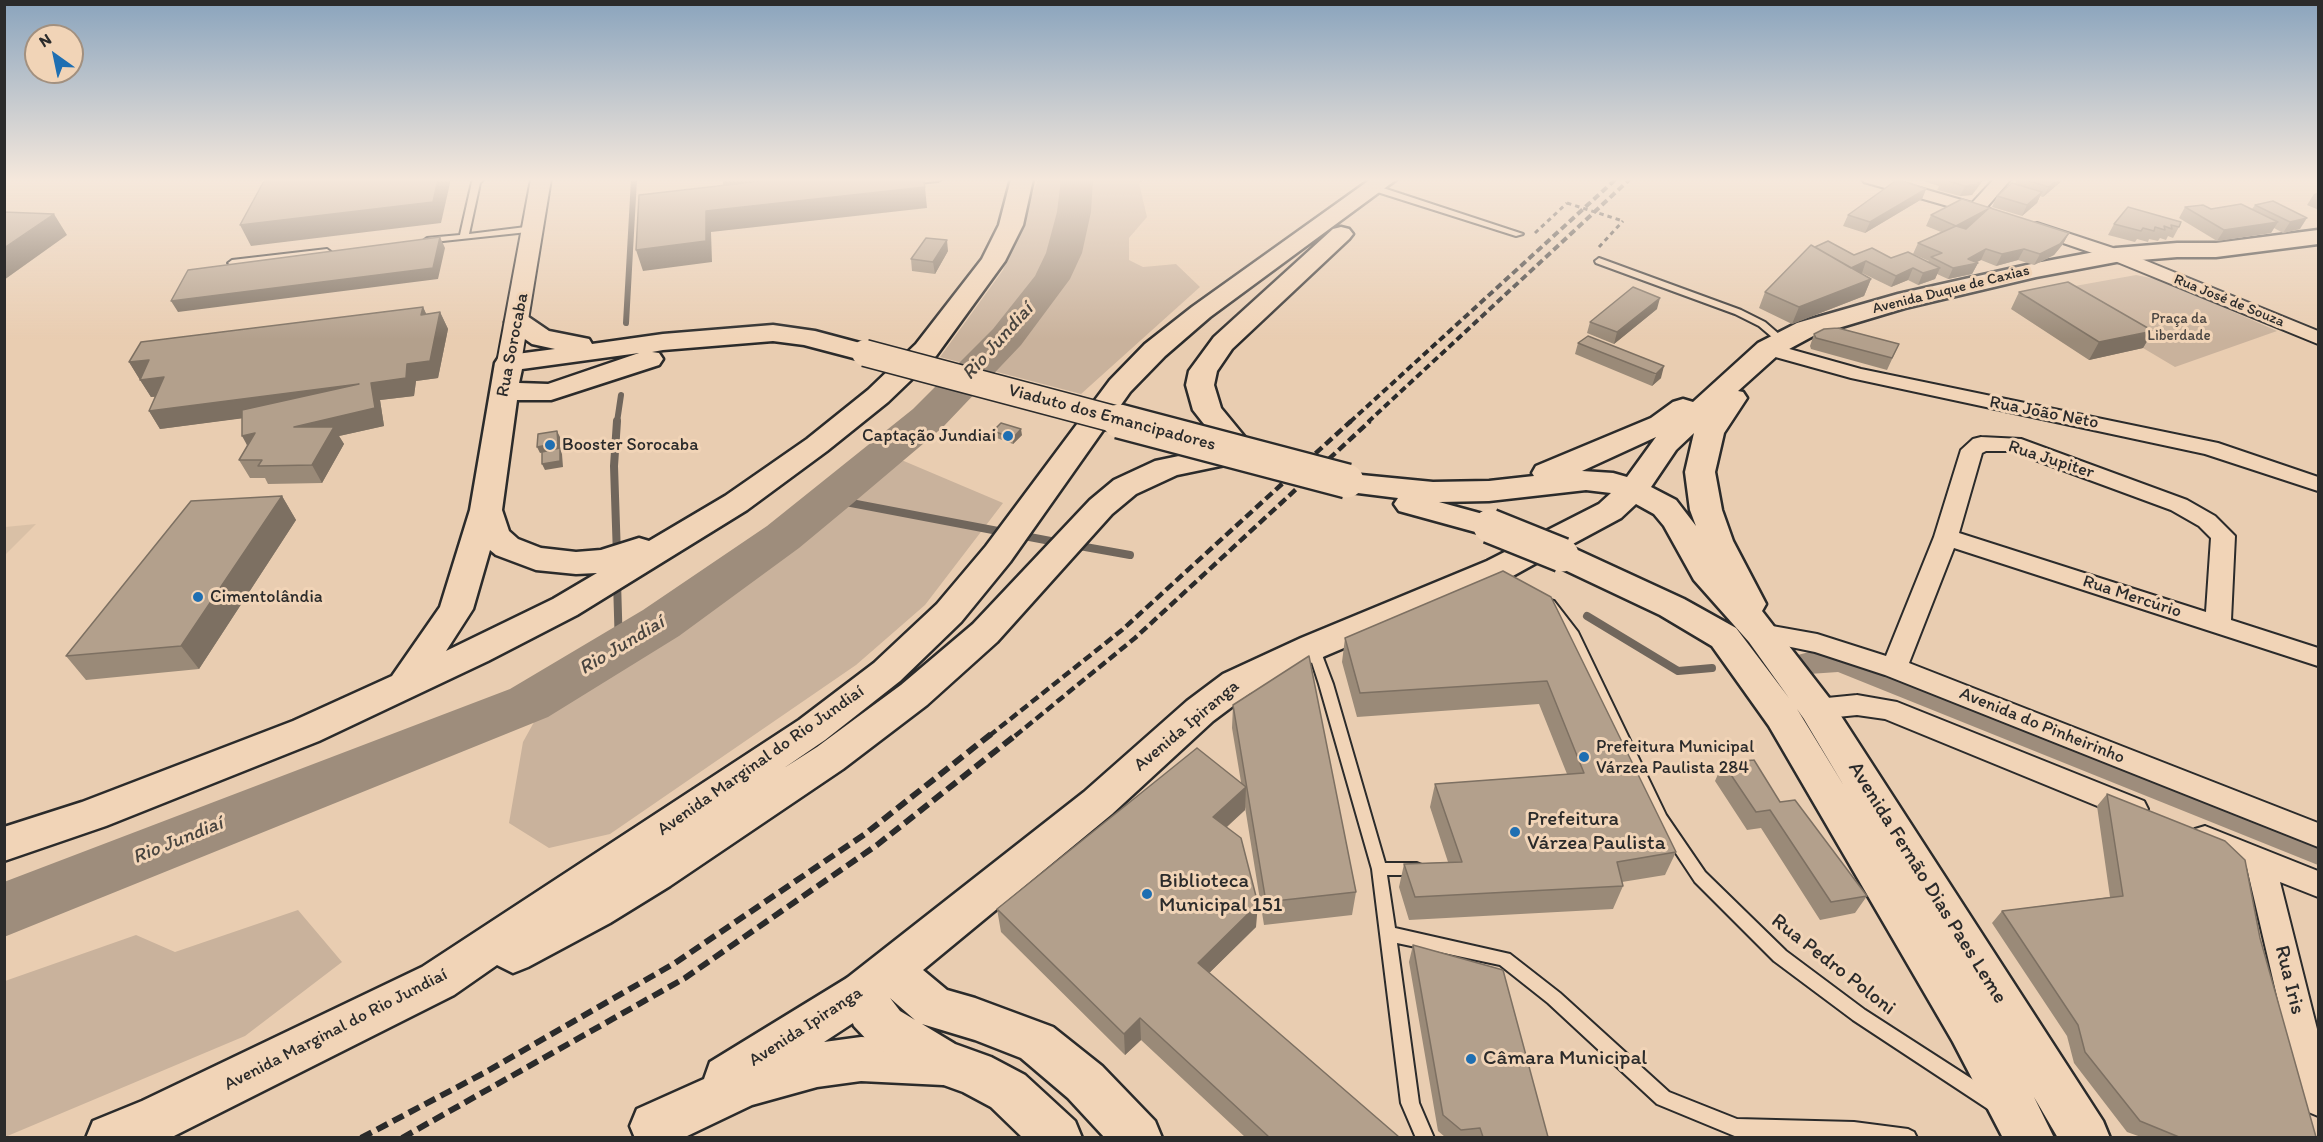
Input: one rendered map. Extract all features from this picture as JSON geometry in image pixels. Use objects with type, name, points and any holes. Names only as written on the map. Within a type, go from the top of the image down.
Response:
[{"type":"main road","points":[[4,844],[92,815],[306,731],[404,686],[565,607],[736,503],[817,445],[870,403],[926,350],[993,261],[1007,232]]},
{"type":"main road","name":"Avenida Marginal do Rio Jundiaí","points":[[110,1137],[155,1120],[438,981],[812,730],[887,672],[949,613],[998,554],[1120,386],[1155,350],[1306,232]]},
{"type":"main road","points":[[1244,453],[1207,410],[1200,385],[1203,372],[1223,343],[1341,232]]},
{"type":"main road","name":"Avenida Duque de Caxias","points":[[1489,491],[1568,466],[1661,424],[1730,372],[1806,329],[1848,316],[2036,270],[2116,255],[2176,250],[2216,250],[2319,237]]},
{"type":"main road","points":[[2004,279],[2091,274],[2216,250]]},
{"type":"main road","points":[[518,322],[541,338],[561,343],[592,346],[663,342]]},
{"type":"main road","name":"Viaduto dos Emancipadores","points":[[663,342],[741,334],[774,333],[806,337],[1354,483]]},
{"type":"main road","points":[[507,376],[533,393],[551,392],[626,365],[741,334]]},
{"type":"main road","points":[[507,376],[663,342]]},
{"type":"main road","points":[[1743,635],[1742,587],[1717,541],[1706,510],[1700,472],[1708,433],[1766,352]]},
{"type":"main road","name":"Avenida Ipiranga","points":[[644,1132],[876,981],[1098,803],[1218,697],[1236,684],[1313,647],[1507,574],[1610,511],[1633,490],[1666,444],[1766,352]]},
{"type":"main road","name":"Rua Sorocaba","points":[[404,686],[456,609],[486,510],[507,376]]},
{"type":"main road","points":[[495,445],[509,428],[551,392]]},
{"type":"main road","points":[[438,981],[512,954],[595,910],[655,874],[830,758],[914,695],[985,633],[1101,507],[1125,487],[1166,468],[1244,453]]},
{"type":"main road","points":[[1354,483],[1433,492],[1489,491],[1586,480],[1613,483],[1633,490],[1650,497],[1671,514],[1743,635]]},
{"type":"main road","points":[[1354,483],[1400,501],[1490,526],[1562,555],[1672,607],[1743,635]]},
{"type":"main road","points":[[486,510],[495,536],[507,547],[536,559],[576,563],[603,561],[630,553],[736,503]]},
{"type":"main road","points":[[1672,607],[1698,593],[1717,541]]},
{"type":"main road","name":"Avenida Fernão Dias Paes Leme","points":[[1743,635],[1817,709],[2086,1137]]},
{"type":"main road","name":"Avenida Fernão Dias Paes Leme","points":[[1743,635],[1782,716],[1969,1027],[2026,1130]]},
{"type":"main road","points":[[1058,1137],[1008,1091],[974,1073],[943,1063],[884,1026],[870,1011],[876,981],[934,1008],[975,1019],[1037,1042],[1085,1082],[1138,1137]]},
{"type":"main road","name":"Avenida Ipiranga","points":[[644,1132],[746,1084],[817,1065],[861,1059],[943,1063]]},
{"type":"street","name":"Rua Sorocaba","points":[[507,376],[533,232]]},
{"type":"street","name":"Rua José de Souza","points":[[2049,232],[2139,264],[2319,338]]},
{"type":"street","name":"Rua João Neto","points":[[1766,352],[1858,374],[2210,448],[2319,484]]},
{"type":"street","name":"Rua Jupiter","points":[[1894,668],[1946,537],[1972,450],[1981,444],[2013,444],[2179,505],[2207,521],[2223,536],[2218,625]]},
{"type":"street","name":"Rua Mercúrio","points":[[1946,537],[2319,657]]},
{"type":"street","name":"Avenida do Pinheirinho","points":[[1743,635],[1817,643],[1894,668],[2319,835]]},
{"type":"street","points":[[1817,709],[1857,705],[1888,709],[2319,884]]},
{"type":"street","name":"Rua Iris","points":[[2260,861],[2319,1100]]},
{"type":"lane","points":[[464,237],[465,232]]},
{"type":"lane","points":[[418,242],[505,232]]},
{"type":"lane","points":[[1513,232],[1519,234]]},
{"type":"lane","points":[[232,262],[336,251]]},
{"type":"lane","points":[[1599,261],[1738,312],[1762,324],[1766,352]]},
{"type":"lane","name":"Rua Pedro Poloni","points":[[1539,596],[1553,607],[1572,632],[1661,819],[1700,877],[1780,956],[1859,1015],[2026,1130]]},
{"type":"lane","points":[[1313,647],[1326,684],[1379,869],[1410,1103],[1425,1137]]},
{"type":"lane","points":[[1379,869],[1435,868]]},
{"type":"lane","points":[[1389,934],[1504,959],[1554,998],[1663,1098],[1737,1128],[1854,1131],[1908,1137]]},
{"type":"path","points":[[1530,238],[1536,232]]},
{"type":"path","points":[[1596,250],[1612,232]]},
{"type":"shaded area","points":[[36,524],[5,555],[5,527]]},
{"type":"green space","points":[[1018,232],[1134,232],[1129,238],[1129,260],[1143,267],[1176,264],[1200,287],[1081,394],[940,357],[1003,270]]},
{"type":"green space","name":"Praça da Liberdade","points":[[2136,275],[2161,280],[2277,331],[2175,367],[2047,291]]},
{"type":"green space","points":[[892,456],[1003,503],[925,605],[856,665],[610,834],[549,848],[509,823],[523,742],[544,704],[620,669],[660,632],[784,545]]},
{"type":"green space","points":[[298,910],[342,962],[245,1036],[5,1137],[5,981],[136,935],[175,952]]},
{"type":"building","points":[[4,232],[27,232],[4,248]]},
{"type":"building","points":[[637,232],[706,232],[706,241],[636,250]]},
{"type":"building","points":[[1942,232],[2069,233],[2060,244],[2040,254],[2024,249],[2002,254],[1986,249],[1968,259],[1978,263],[1953,268],[1931,257],[1942,253],[1918,243]]},
{"type":"building","points":[[440,237],[433,268],[171,301],[188,270]]},
{"type":"building","points":[[926,238],[947,240],[933,262],[911,259]]},
{"type":"building","points":[[1828,241],[1854,255],[1872,248],[1891,258],[1908,252],[1940,268],[1923,273],[1913,268],[1896,276],[1866,261],[1851,268],[1815,247]]},
{"type":"building","points":[[1811,245],[1871,279],[1799,307],[1765,292]]},
{"type":"building","points":[[2068,282],[2153,331],[2099,342],[2019,292]]},
{"type":"building","points":[[1633,287],[1660,298],[1617,332],[1590,322]]},
{"type":"building","points":[[423,307],[421,315],[440,312],[430,361],[407,364],[406,378],[371,383],[375,408],[294,427],[334,427],[312,465],[258,466],[262,460],[239,460],[255,433],[242,436],[242,410],[359,384],[149,411],[164,377],[140,380],[149,360],[129,362],[141,342]]},
{"type":"building","points":[[1838,328],[1899,344],[1892,358],[1816,338],[1814,334],[1824,329]]},
{"type":"building","points":[[1588,336],[1664,366],[1656,374],[1578,343]]},
{"type":"building","points":[[1001,423],[1021,429],[1013,438],[993,431]]},
{"type":"building","points":[[557,431],[558,443],[537,447],[538,434]]},
{"type":"building","points":[[560,448],[560,461],[542,464],[542,452]]},
{"type":"building","points":[[282,496],[181,646],[66,656],[191,501]]},
{"type":"building","name":"Prefeitura Municipal Várzea Paulista 284","points":[[1503,571],[1551,597],[1676,852],[1617,862],[1623,886],[1415,897],[1404,864],[1462,862],[1435,784],[1584,773],[1547,681],[1360,693],[1345,638]]},
{"type":"building","points":[[1309,656],[1356,892],[1266,902],[1233,705]]},
{"type":"building","points":[[1197,748],[1246,787],[1213,817],[1241,838],[1258,904],[1198,963],[1399,1137],[1269,1137],[1140,1018],[1124,1034],[997,909]]},
{"type":"building","points":[[1754,760],[1780,802],[1795,800],[1867,896],[1831,902],[1770,810],[1756,812],[1723,763]]},
{"type":"building","points":[[2107,794],[2225,841],[2245,860],[2260,938],[2316,1137],[2179,1137],[2140,1121],[2085,1052],[2078,1025],[2002,911],[2123,896]]},
{"type":"building","name":"Câmara Municipal","points":[[1413,945],[1503,970],[1548,1137],[1483,1137],[1480,1128],[1461,1130],[1443,1115]]},
{"type":"waterway","points":[[626,323],[631,232]]},
{"type":"waterway","name":"Rio Jundiaí","points":[[4,910],[529,703],[661,623],[783,537],[928,418],[1007,337],[1052,279],[1064,253],[1069,232]]},
{"type":"waterway","points":[[617,422],[621,395]]},
{"type":"waterway","points":[[617,421],[614,466],[617,556]]},
{"type":"waterway","points":[[830,499],[1061,543]]},
{"type":"waterway","points":[[1074,545],[1130,555]]},
{"type":"waterway","points":[[617,581],[619,649]]},
{"type":"waterway","points":[[1587,616],[1678,671],[1712,668]]},
{"type":"waterway","points":[[1809,663],[1840,661],[2318,850]]},
{"type":"railway","points":[[1350,422],[1558,232]]},
{"type":"railway","points":[[1368,422],[1573,232]]},
{"type":"railway","points":[[989,736],[1122,630],[1351,421]]},
{"type":"railway","points":[[1015,736],[1135,638],[1370,421]]},
{"type":"railway","points":[[361,1138],[484,1073],[675,963],[865,834],[991,734]]},
{"type":"railway","points":[[402,1138],[685,978],[877,845],[1017,734]]},
{"type":"place","name":"Captação Jundiai","points":[[1008,436]]},
{"type":"place","name":"Booster Sorocaba","points":[[550,445]]},
{"type":"place","name":"Cimentolândia","points":[[198,597]]},
{"type":"place","name":"Prefeitura Municipal Várzea Paulista 284","points":[[1584,757]]},
{"type":"place","name":"Prefeitura Várzea Paulista","points":[[1515,832]]},
{"type":"place","name":"Biblioteca Municipal 151","points":[[1147,894]]},
{"type":"place","name":"Câmara Municipal","points":[[1471,1059]]}]
